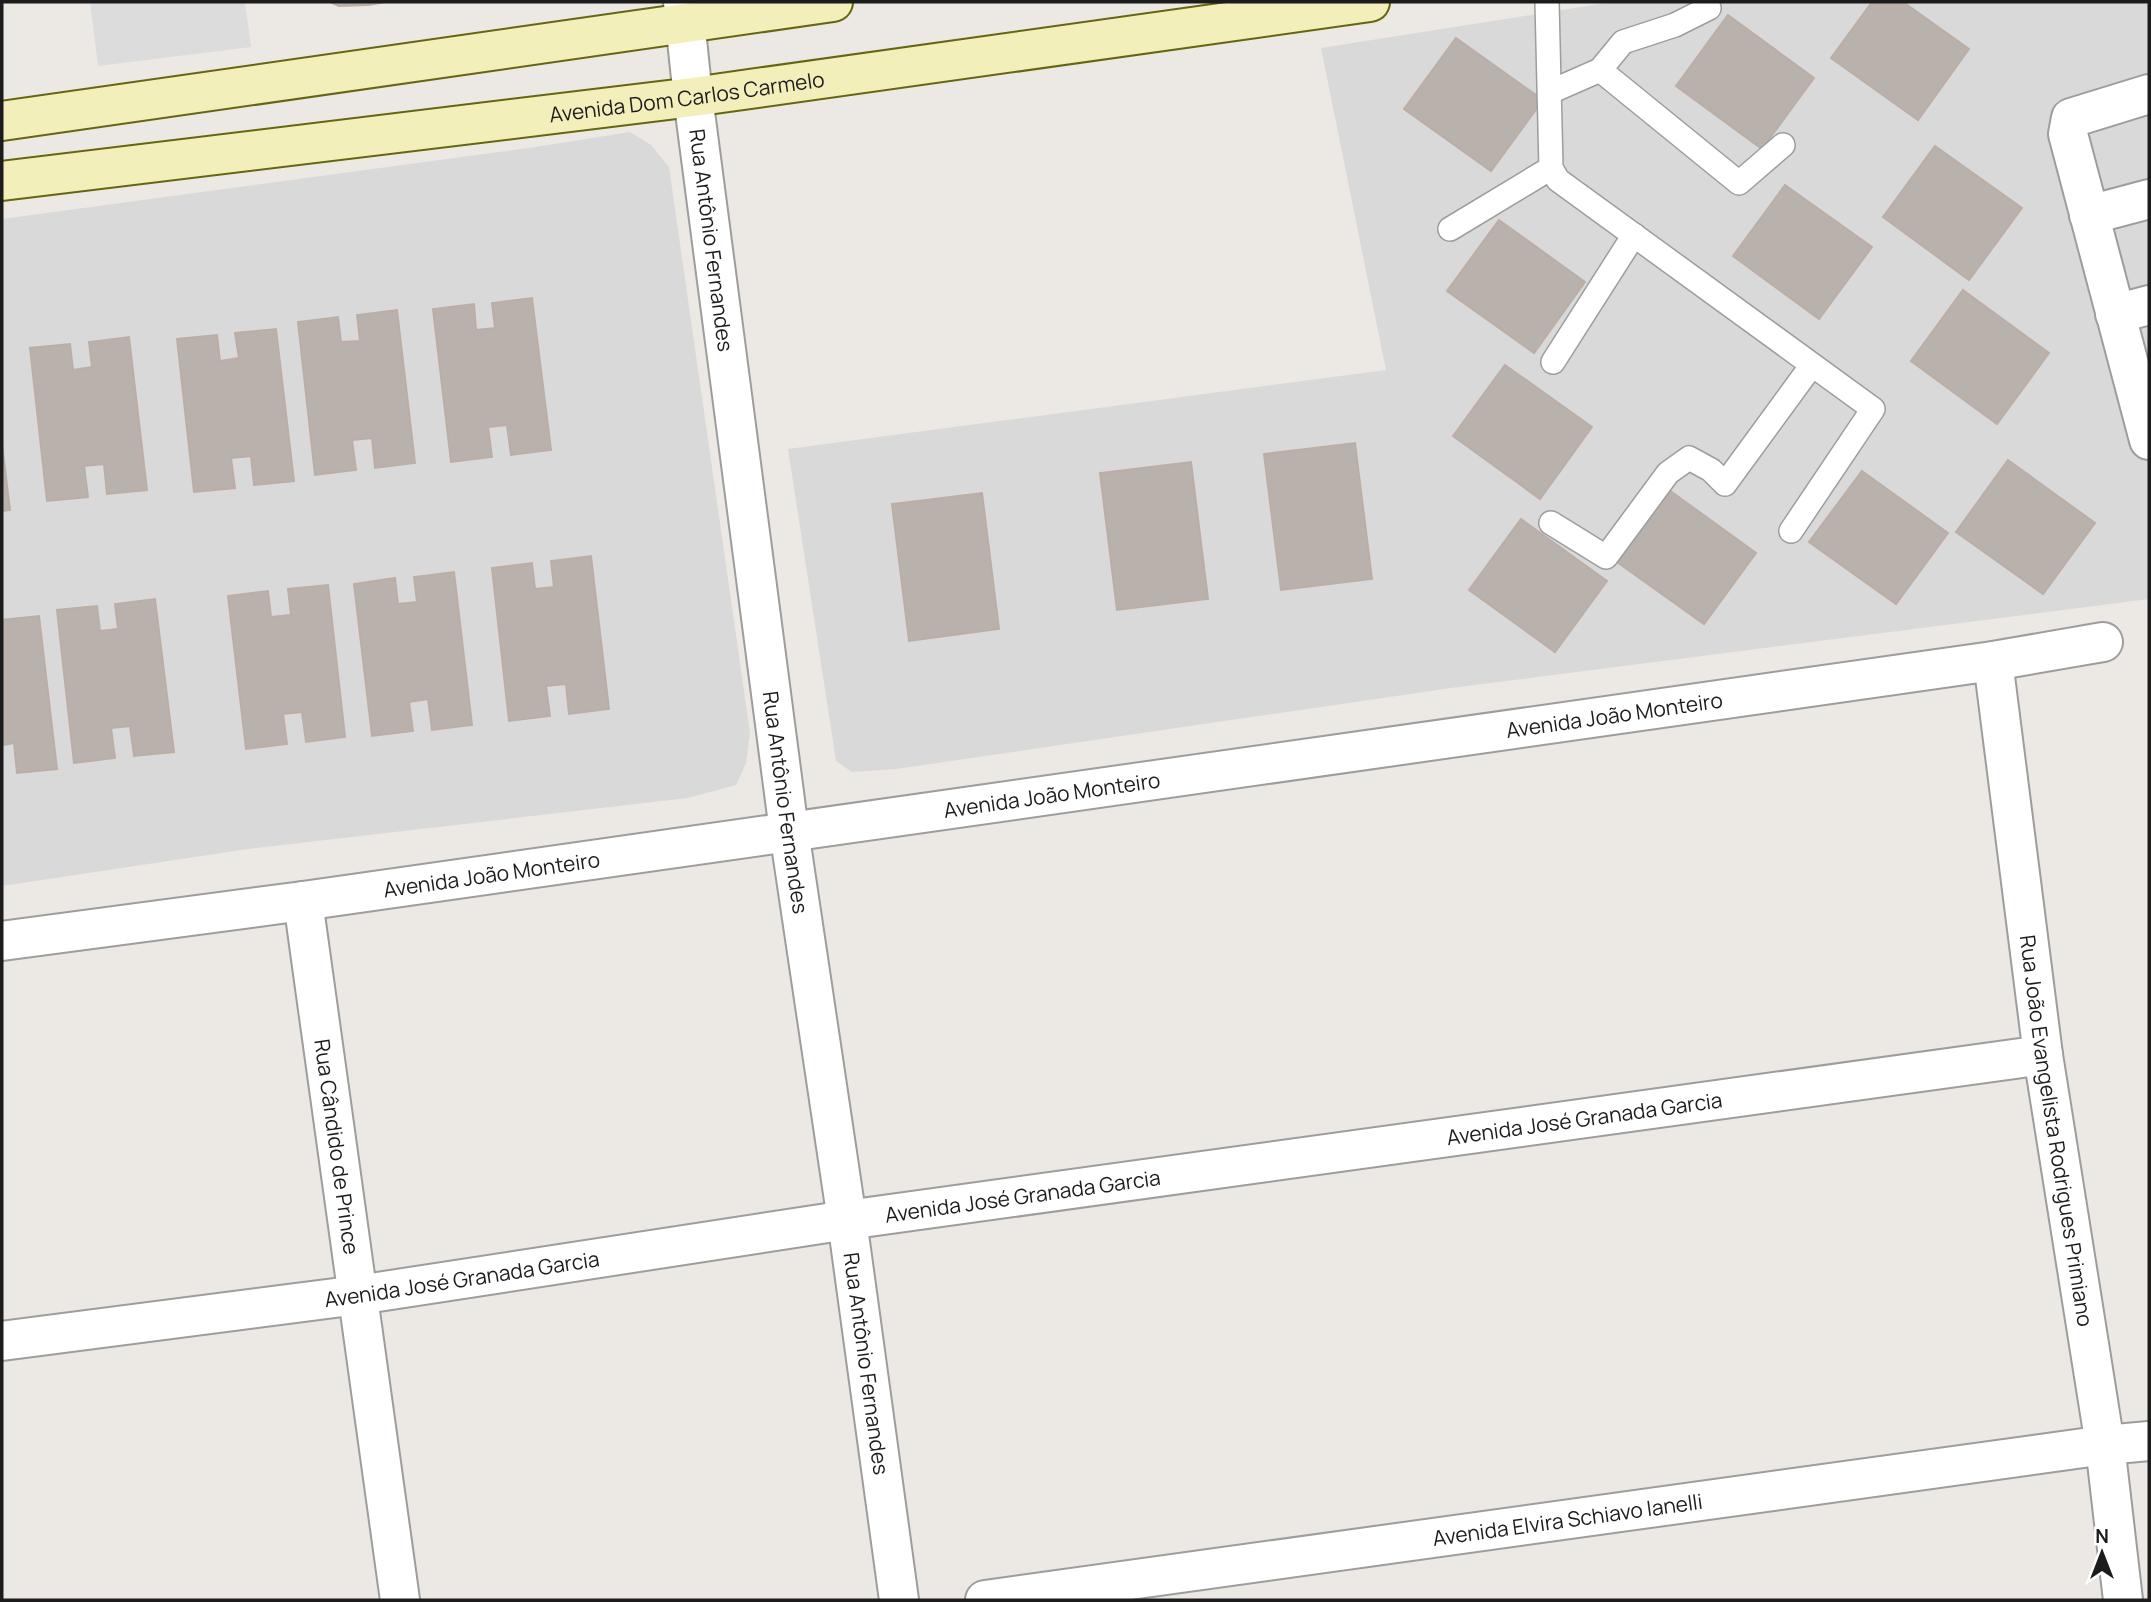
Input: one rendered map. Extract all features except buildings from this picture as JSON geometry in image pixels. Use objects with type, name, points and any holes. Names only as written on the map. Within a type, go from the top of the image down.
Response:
[{"type":"street","points":[[2,121],[684,12],[833,2]]},
{"type":"street","name":"Avenida Dom Carlos Carmelo","points":[[2,181],[694,97],[1229,11],[1370,2]]},
{"type":"street","name":"Rua Antônio Fernandes","points":[[684,12],[789,831],[847,1220],[899,1600]]},
{"type":"street","points":[[2149,94],[2071,118],[2068,134],[2089,215],[2132,310],[2149,440]]},
{"type":"street","points":[[2089,215],[2149,199]]},
{"type":"street","name":"Avenida João Monteiro","points":[[2,941],[303,901],[1993,661],[2103,642]]},
{"type":"street","name":"Rua João Evangelista Rodrigues Primiano","points":[[1993,661],[2043,1055],[2105,1445],[2123,1600]]},
{"type":"street","name":"Rua Cândido de Prince","points":[[303,901],[400,1600]]},
{"type":"street","name":"Avenida José Granada Garcia","points":[[2,1341],[358,1295],[847,1220],[2043,1055]]},
{"type":"street","name":"Avenida Elvira Schiavo Ianelli","points":[[985,1600],[2149,1441]]},
{"type":"lane","points":[[1547,2],[1551,167],[1558,180],[1873,409],[1791,531]]},
{"type":"lane","points":[[1549,92],[1600,70],[1623,42],[1675,25],[1709,8]]},
{"type":"lane","points":[[1600,70],[1739,183],[1783,145]]},
{"type":"lane","points":[[1450,229],[1551,167]]},
{"type":"lane","points":[[1553,362],[1634,236]]},
{"type":"lane","points":[[1551,523],[1606,557],[1668,473],[1689,458],[1711,470],[1725,484],[1812,365]]},
{"type":"shaded area","points":[[90,2],[245,2],[251,47],[98,66]]},
{"type":"shaded area","points":[[1613,2],[2149,2],[2149,599],[1451,688],[896,769],[852,772],[836,761],[788,449],[1386,370],[1321,48]]},
{"type":"shaded area","points":[[630,132],[651,145],[669,167],[750,733],[746,763],[736,785],[688,798],[248,849],[2,886],[2,219]]}]
